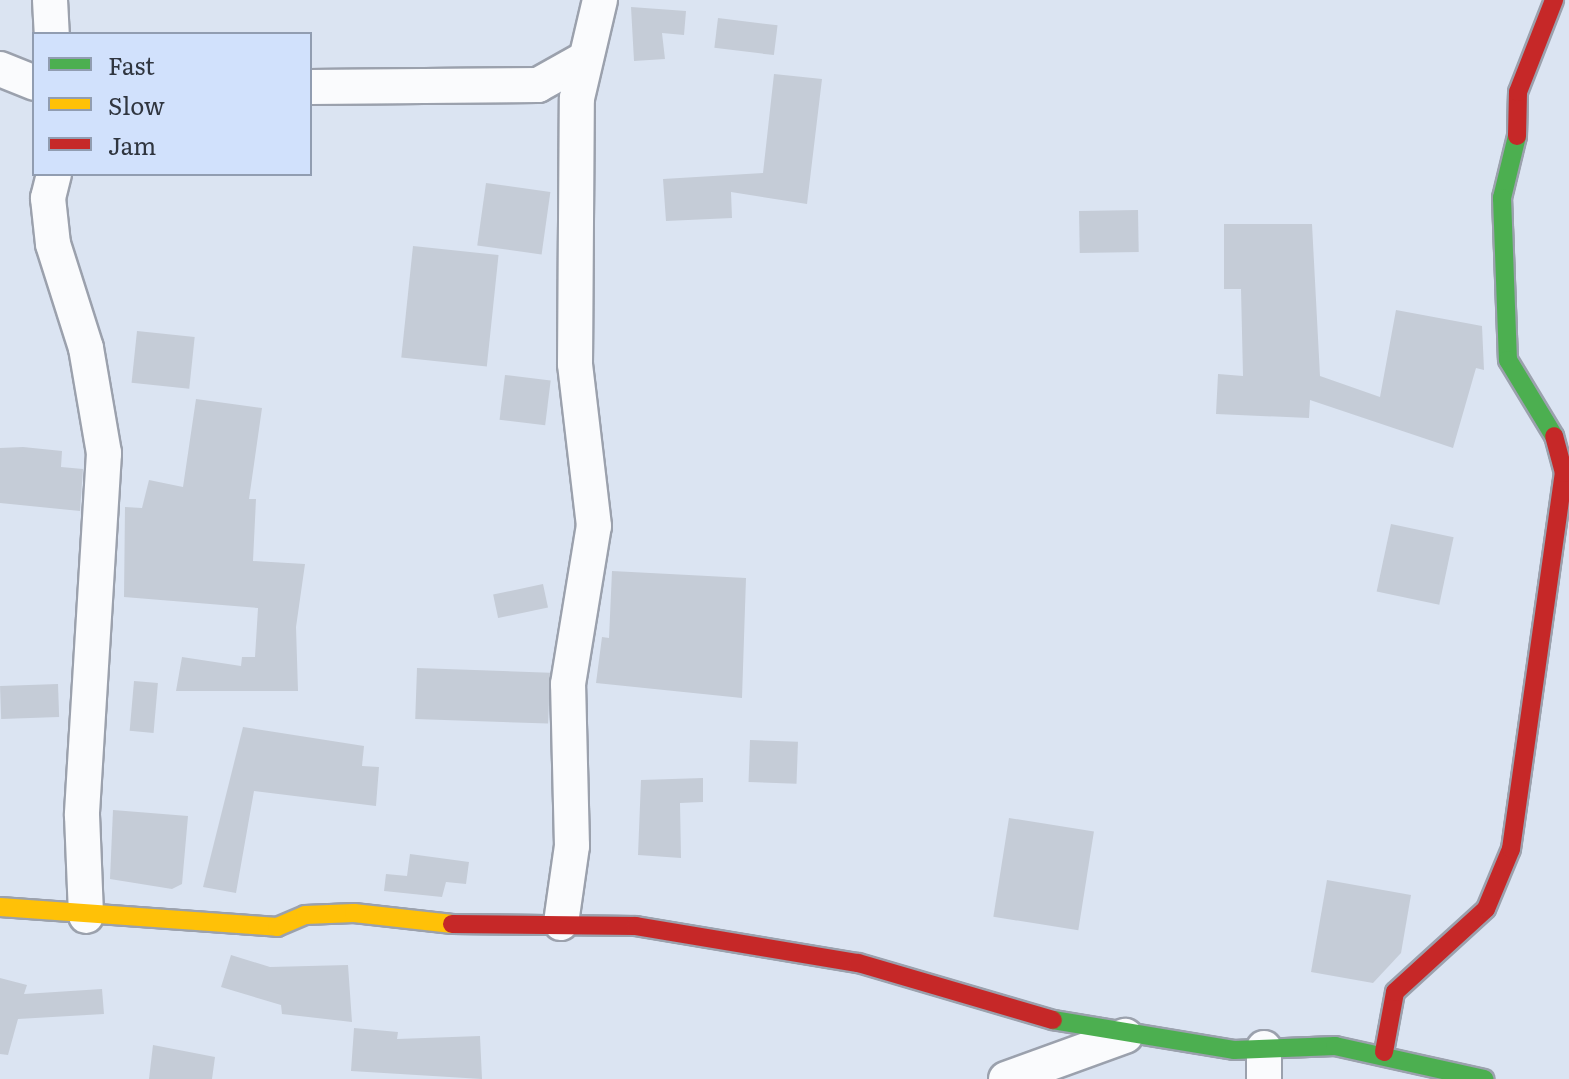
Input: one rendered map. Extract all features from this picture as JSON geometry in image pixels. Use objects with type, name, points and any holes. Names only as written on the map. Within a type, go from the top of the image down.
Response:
[{"type":"street","points":[[50,0],[52,32]]},
{"type":"street","points":[[561,923],[572,846],[568,684],[594,526],[575,364],[576,114],[581,61],[600,0]]},
{"type":"street","points":[[1384,1052],[1395,992],[1486,909],[1511,849],[1564,473],[1554,435],[1508,360],[1502,198],[1517,139],[1518,92],[1554,0]]},
{"type":"street","points":[[0,69],[32,57]]},
{"type":"street","points":[[312,87],[538,85],[581,61]]},
{"type":"street","points":[[0,69],[32,82]]},
{"type":"street","points":[[538,85],[576,114]]},
{"type":"street","points":[[54,176],[48,217],[86,348],[104,453],[82,815],[86,916]]},
{"type":"street","points":[[0,907],[86,916],[277,927],[305,915],[354,913],[484,927],[561,923],[636,926],[858,963],[983,1005],[1264,1064],[1384,1052],[1484,1079]]},
{"type":"street","points":[[1006,1079],[1125,1036]]},
{"type":"building","points":[[631,7],[686,11],[684,35],[662,33],[665,59],[634,61]]},
{"type":"building","points":[[718,18],[778,25],[774,55],[714,48]]},
{"type":"building","points":[[774,74],[822,79],[807,204],[731,192],[732,218],[666,221],[663,179],[763,173]]},
{"type":"building","points":[[486,183],[550,192],[542,254],[477,245]]},
{"type":"building","points":[[1138,210],[1139,252],[1080,253],[1079,211]]},
{"type":"building","points":[[1224,224],[1312,224],[1320,376],[1380,397],[1396,310],[1482,326],[1484,370],[1476,368],[1453,448],[1310,400],[1309,418],[1216,414],[1218,374],[1243,376],[1241,289],[1224,289]]},
{"type":"building","points":[[413,246],[499,255],[487,366],[401,357]]},
{"type":"building","points":[[137,331],[195,337],[189,389],[132,383]]},
{"type":"building","points":[[505,375],[551,381],[545,425],[500,420]]},
{"type":"building","points":[[196,399],[262,408],[249,499],[256,499],[253,561],[305,564],[296,627],[298,691],[176,691],[182,657],[241,666],[242,657],[255,657],[258,608],[124,597],[125,507],[142,508],[149,480],[183,487]]},
{"type":"building","points":[[0,448],[62,451],[61,467],[83,469],[80,511],[0,503]]},
{"type":"building","points":[[1391,524],[1454,537],[1439,605],[1377,591]]},
{"type":"building","points":[[612,571],[746,578],[742,698],[596,683],[602,637],[609,638]]},
{"type":"building","points":[[543,584],[548,607],[498,618],[493,595]]},
{"type":"building","points":[[417,668],[550,673],[548,724],[415,719]]},
{"type":"building","points":[[134,681],[158,683],[154,733],[130,731]]},
{"type":"building","points":[[58,684],[59,717],[1,719],[0,686]]},
{"type":"building","points":[[243,727],[364,746],[362,766],[379,767],[376,806],[254,791],[236,893],[203,887]]},
{"type":"building","points":[[750,740],[798,742],[797,784],[749,782]]},
{"type":"building","points":[[703,778],[703,802],[680,803],[681,858],[638,855],[641,780]]},
{"type":"building","points":[[113,810],[188,816],[182,884],[172,889],[110,879]]},
{"type":"building","points":[[1009,818],[1094,831],[1078,930],[993,917]]},
{"type":"building","points":[[410,854],[469,862],[466,884],[446,882],[442,897],[384,891],[386,874],[407,876]]},
{"type":"building","points":[[1327,880],[1411,895],[1401,953],[1373,983],[1311,972]]},
{"type":"building","points":[[231,955],[270,967],[348,965],[352,1022],[282,1014],[281,1005],[221,987]]},
{"type":"building","points":[[0,978],[27,985],[24,994],[102,989],[104,1014],[18,1019],[8,1055],[0,1054]]},
{"type":"building","points":[[354,1028],[398,1032],[397,1039],[480,1036],[482,1079],[351,1071]]},
{"type":"building","points":[[153,1045],[215,1057],[212,1079],[149,1079]]},
{"type":"traffic: fast","points":[[1517,136],[1502,198],[1508,360],[1554,436]]},
{"type":"traffic: fast","points":[[1053,1020],[1234,1050],[1335,1046],[1484,1079]]},
{"type":"traffic: slow","points":[[0,907],[277,927],[305,915],[354,913],[452,924]]},
{"type":"traffic: jam","points":[[1517,136],[1518,92],[1554,0]]},
{"type":"traffic: jam","points":[[1384,1052],[1395,992],[1486,909],[1511,849],[1564,473],[1554,436]]},
{"type":"traffic: jam","points":[[452,924],[636,926],[858,963],[1053,1020]]}]
